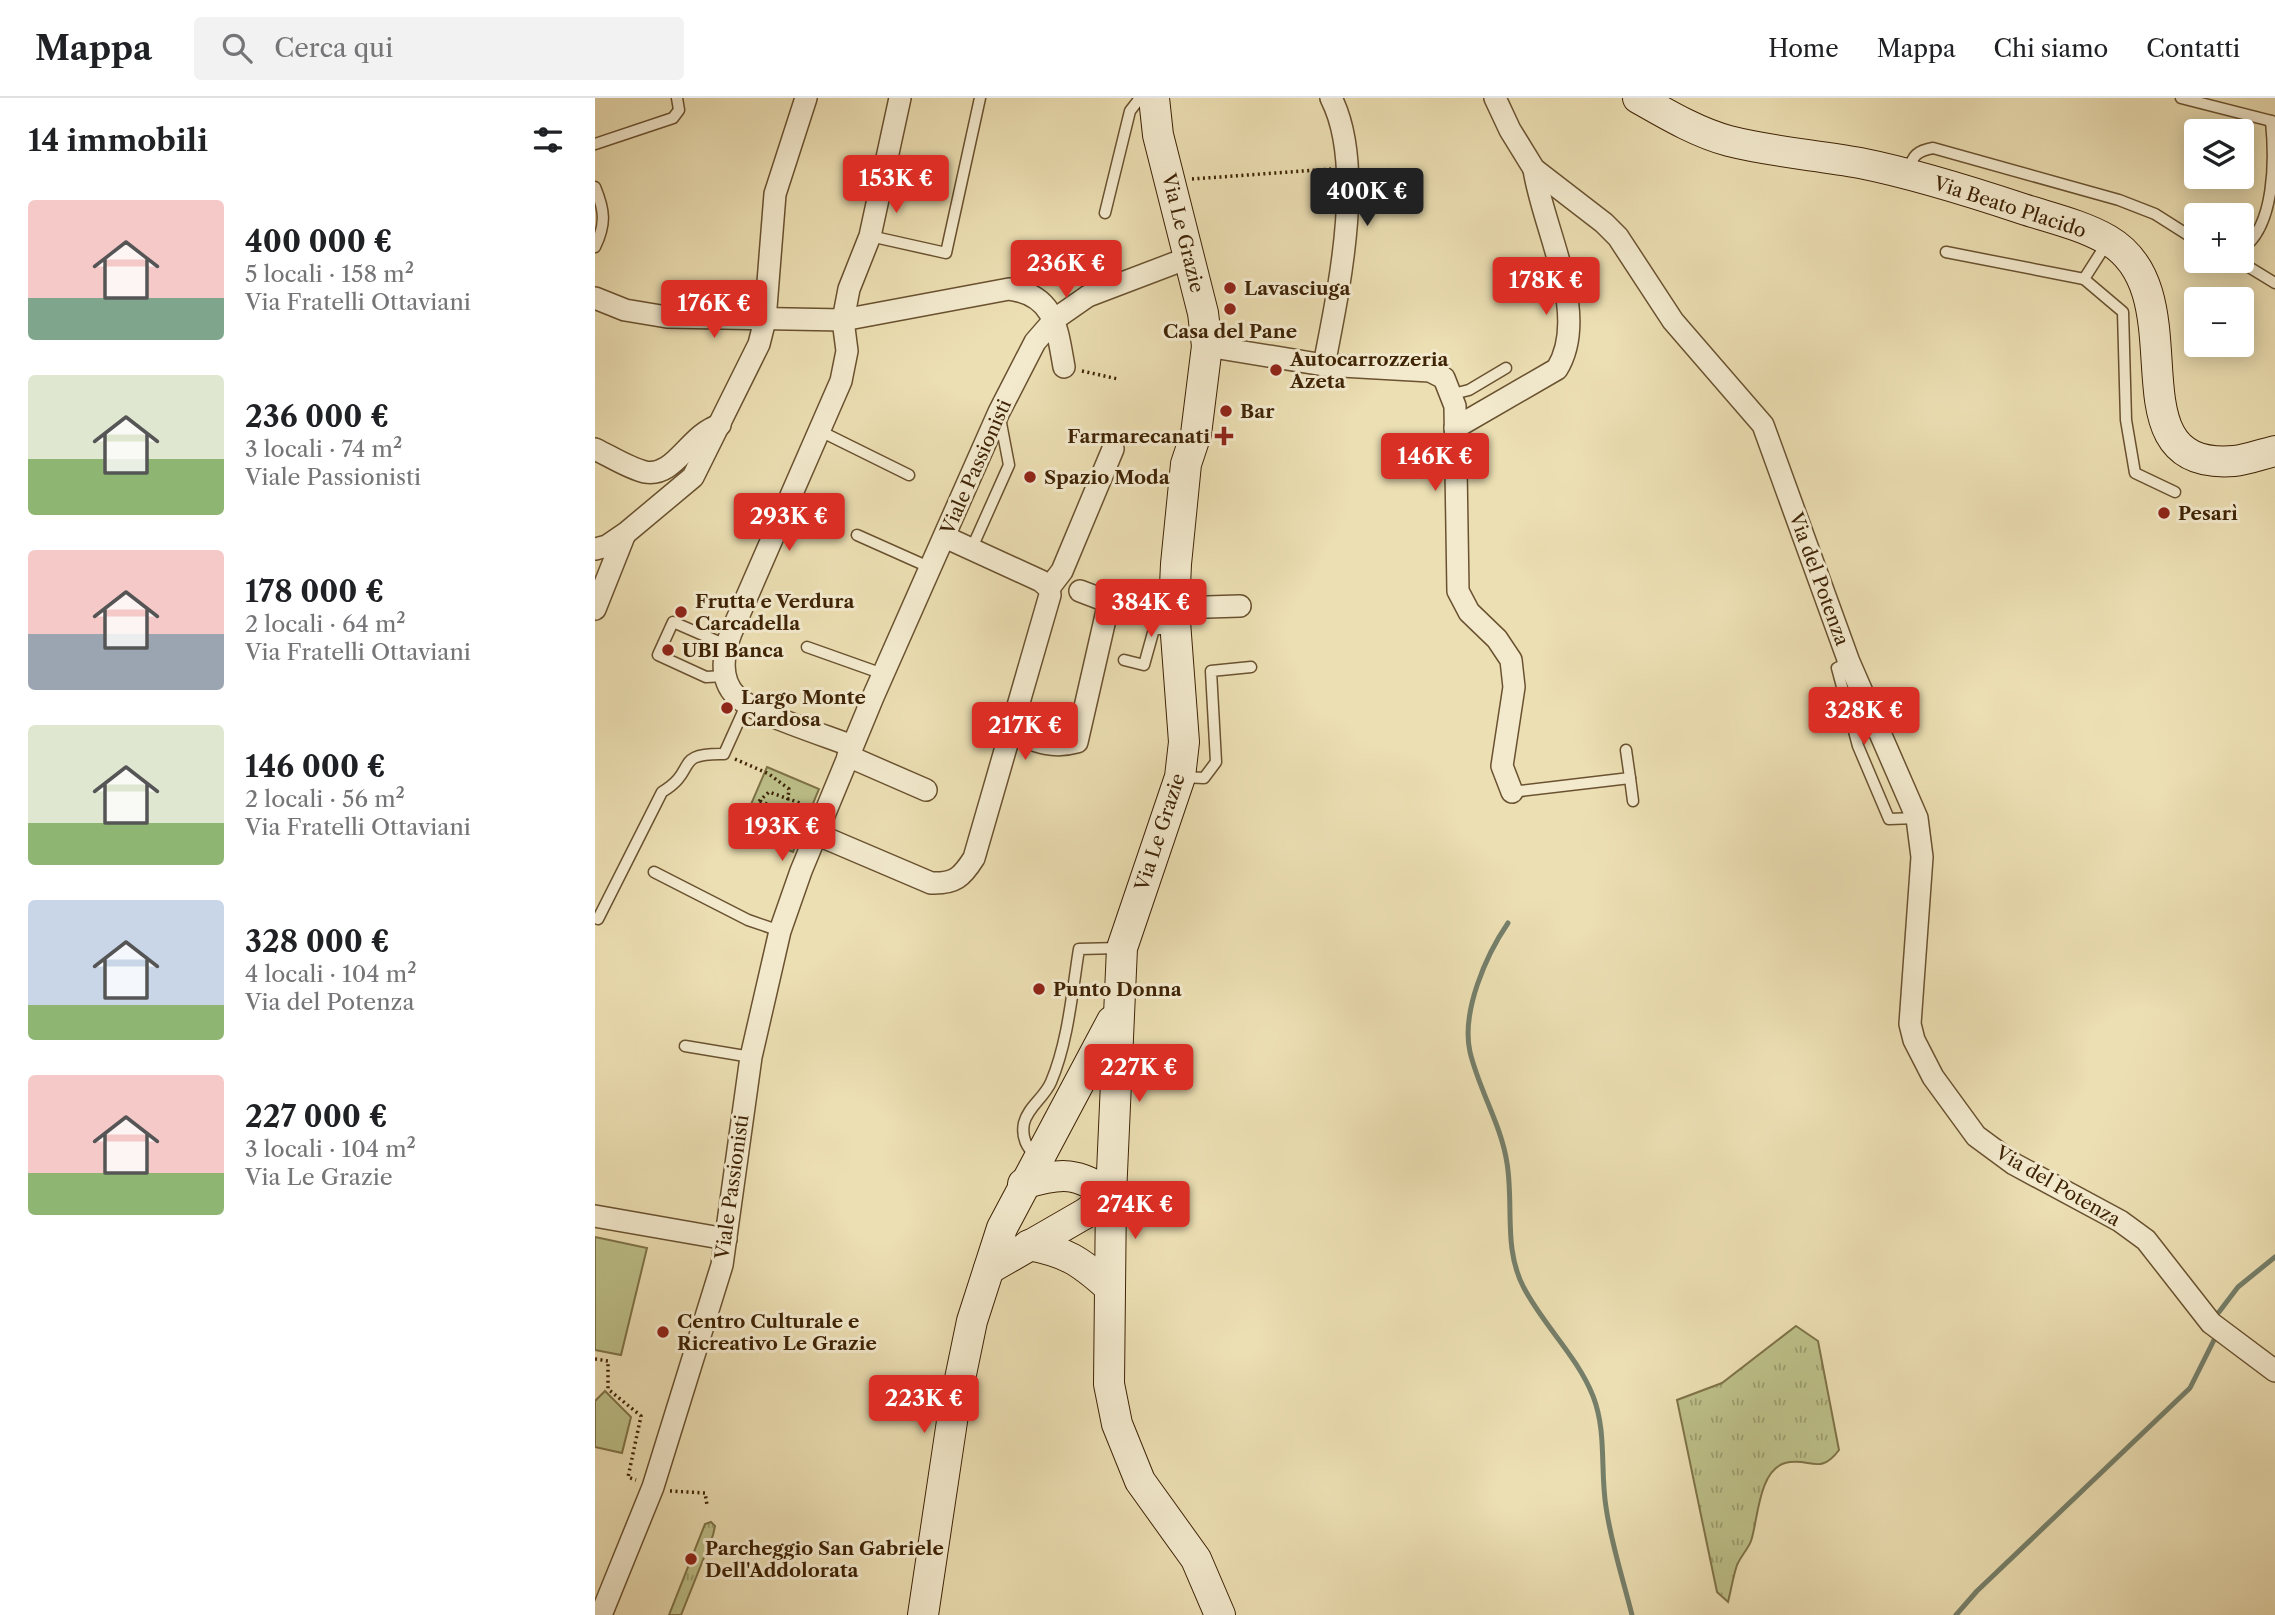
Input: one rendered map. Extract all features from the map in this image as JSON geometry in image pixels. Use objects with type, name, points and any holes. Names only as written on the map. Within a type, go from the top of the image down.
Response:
[{"type":"main road","name":"Via Le Grazie","points":[[1154,98],[1158,135],[1203,313],[1207,346],[1196,434],[1186,464],[1175,618],[1184,742],[1180,777],[1122,948],[1117,1011],[1108,1286],[1109,1384],[1117,1424],[1140,1481],[1196,1559],[1220,1615]]},
{"type":"main road","name":"Via Beato Placido","points":[[1638,98],[1726,141],[1907,173],[2074,226],[2109,241],[2133,262],[2150,301],[2156,332],[2160,409],[2169,438],[2187,454],[2209,459],[2234,461],[2275,451]]},
{"type":"main road","points":[[923,1615],[954,1408],[972,1321],[1002,1228],[1117,1011]]},
{"type":"main road","points":[[989,1269],[1086,1213],[1111,1195],[1085,1178],[1070,1174],[1050,1176],[1030,1171]]},
{"type":"main road","points":[[1029,1245],[1062,1252],[1084,1264],[1108,1286]]},
{"type":"street","points":[[595,549],[607,546],[626,533],[693,478],[759,344],[765,320],[775,194],[806,98]]},
{"type":"street","points":[[900,98],[870,236],[849,289],[843,320],[847,351],[841,381],[726,645],[726,676],[737,696],[747,703],[926,790]]},
{"type":"street","points":[[1324,365],[1342,262],[1347,167],[1342,136],[1331,98]]},
{"type":"street","name":"Via del Potenza","points":[[1495,98],[1510,130],[1534,169],[1618,237],[1673,321],[1763,425],[1849,662],[1917,818],[1922,857],[1910,1024],[1914,1040],[1933,1077],[1976,1136],[2014,1164],[2120,1222],[2146,1240],[2211,1323],[2275,1371]]},
{"type":"street","points":[[1455,428],[1557,369],[1566,351],[1569,333],[1562,277],[1534,169]]},
{"type":"street","name":"Viale Passionisti","points":[[601,1615],[653,1487],[722,1265],[751,1057],[780,931],[883,674],[999,412],[1035,342],[1055,319],[1088,296],[1188,258]]},
{"type":"street","points":[[595,298],[625,310],[667,317],[843,320],[1009,289],[1023,291],[1038,299],[1055,319],[1064,366]]},
{"type":"street","points":[[1207,346],[1324,365],[1430,371],[1444,378],[1453,394],[1458,591],[1469,612],[1497,639],[1511,660],[1514,687],[1502,766],[1512,792]]},
{"type":"street","points":[[595,449],[645,472],[662,471],[673,464],[707,429],[720,425]]},
{"type":"street","points":[[817,834],[931,883],[949,884],[962,876],[974,858],[1012,732],[1050,595],[1049,588],[1062,571],[1113,449]]},
{"type":"street","points":[[595,609],[626,533]]},
{"type":"street","points":[[945,537],[1049,588]]},
{"type":"street","points":[[1012,732],[1041,744],[1062,746],[1077,742],[1109,602],[1080,591]]},
{"type":"street","points":[[1175,618],[1240,606]]},
{"type":"street","points":[[595,1216],[726,1239]]},
{"type":"lane","points":[[595,144],[673,118],[679,110],[677,98]]},
{"type":"lane","points":[[870,236],[946,253],[980,98]]},
{"type":"lane","points":[[1105,213],[1130,111],[1140,98]]},
{"type":"lane","points":[[2181,98],[2273,121],[2275,170],[2272,196],[2263,225],[2254,240]]},
{"type":"lane","points":[[1907,173],[1912,158],[1919,151],[1933,148],[2119,200],[2155,214],[2184,232]]},
{"type":"lane","points":[[595,187],[605,215],[603,231],[595,247]]},
{"type":"lane","points":[[2084,279],[2109,241]]},
{"type":"lane","points":[[1946,252],[2084,279],[2123,312],[2126,420],[2134,473],[2175,492]]},
{"type":"lane","points":[[2254,272],[2275,283]]},
{"type":"lane","points":[[1453,394],[1469,390],[1506,368]]},
{"type":"lane","points":[[971,550],[1009,466],[999,412]]},
{"type":"lane","points":[[820,431],[909,475]]},
{"type":"lane","points":[[857,535],[932,568]]},
{"type":"lane","points":[[1124,660],[1144,665],[1154,629],[1175,618]]},
{"type":"lane","points":[[726,645],[673,622],[658,655],[706,677],[726,676]]},
{"type":"lane","points":[[807,647],[883,674]]},
{"type":"lane","points":[[1180,777],[1204,778],[1216,762],[1211,671],[1251,667]]},
{"type":"lane","points":[[598,919],[662,792],[680,781],[691,757],[697,754],[724,754],[747,703]]},
{"type":"lane","points":[[1626,750],[1633,801]]},
{"type":"lane","points":[[1512,792],[1630,778]]},
{"type":"lane","points":[[654,872],[748,920],[780,931]]},
{"type":"lane","points":[[1030,1171],[1024,1125],[1028,1113],[1050,1083],[1066,1028],[1079,949],[1122,948]]},
{"type":"lane","points":[[685,1046],[751,1057]]},
{"type":"path","points":[[1169,181],[1347,167]]},
{"type":"path","points":[[1064,366],[1118,379]]},
{"type":"path","points":[[1121,598],[1132,603],[1145,596],[1151,568]]},
{"type":"path","points":[[724,754],[769,774],[789,789],[789,797],[776,833]]},
{"type":"path","points":[[789,839],[757,823],[756,810],[759,801],[769,792],[800,803]]},
{"type":"path","points":[[759,801],[799,818]]},
{"type":"path","points":[[595,1359],[608,1361],[608,1388],[641,1416],[628,1477],[663,1491],[705,1493],[707,1505]]},
{"type":"green space","points":[[767,767],[819,789],[793,852],[740,830]]},
{"type":"green space","points":[[595,1237],[647,1248],[621,1355],[595,1350]]},
{"type":"green space","points":[[1796,1326],[1818,1341],[1839,1450],[1826,1462],[1785,1463],[1769,1476],[1764,1486],[1751,1541],[1737,1565],[1728,1602],[1717,1592],[1677,1400],[1722,1383]]},
{"type":"green space","points":[[605,1391],[631,1417],[622,1453],[595,1447],[595,1401]]},
{"type":"green space","points":[[711,1522],[715,1526],[713,1535],[681,1615],[669,1615],[705,1524]]},
{"type":"waterway","points":[[1508,923],[1477,984],[1469,1019],[1470,1052],[1504,1149],[1509,1179],[1511,1243],[1518,1273],[1532,1302],[1578,1368],[1593,1396],[1602,1437],[1608,1520],[1632,1615]]},
{"type":"waterway","points":[[2219,1312],[2238,1287],[2275,1257]]},
{"type":"waterway","points":[[1956,1615],[1977,1591],[2190,1388],[2214,1340]]},
{"type":"place","name":"Lavasciuga","points":[[1230,288]]},
{"type":"place","name":"Casa del Pane","points":[[1230,309]]},
{"type":"place","name":"Autocarrozzeria Azeta","points":[[1276,370]]},
{"type":"place","name":"Bar","points":[[1226,411]]},
{"type":"place","name":"Farmarecanati","points":[[1224,436]]},
{"type":"place","name":"Spazio Moda","points":[[1030,477]]},
{"type":"place","name":"Pesarì","points":[[2164,513]]},
{"type":"place","name":"Frutta e Verdura Carcadella","points":[[681,612]]},
{"type":"place","name":"UBI Banca","points":[[668,650]]},
{"type":"place","name":"Largo Monte Cardosa","points":[[727,708]]},
{"type":"place","name":"Punto Donna","points":[[1039,989]]},
{"type":"place","name":"Centro Culturale e Ricreativo Le Grazie","points":[[663,1332]]},
{"type":"place","name":"Parcheggio San Gabriele Dell'Addolorata","points":[[691,1559]]}]
